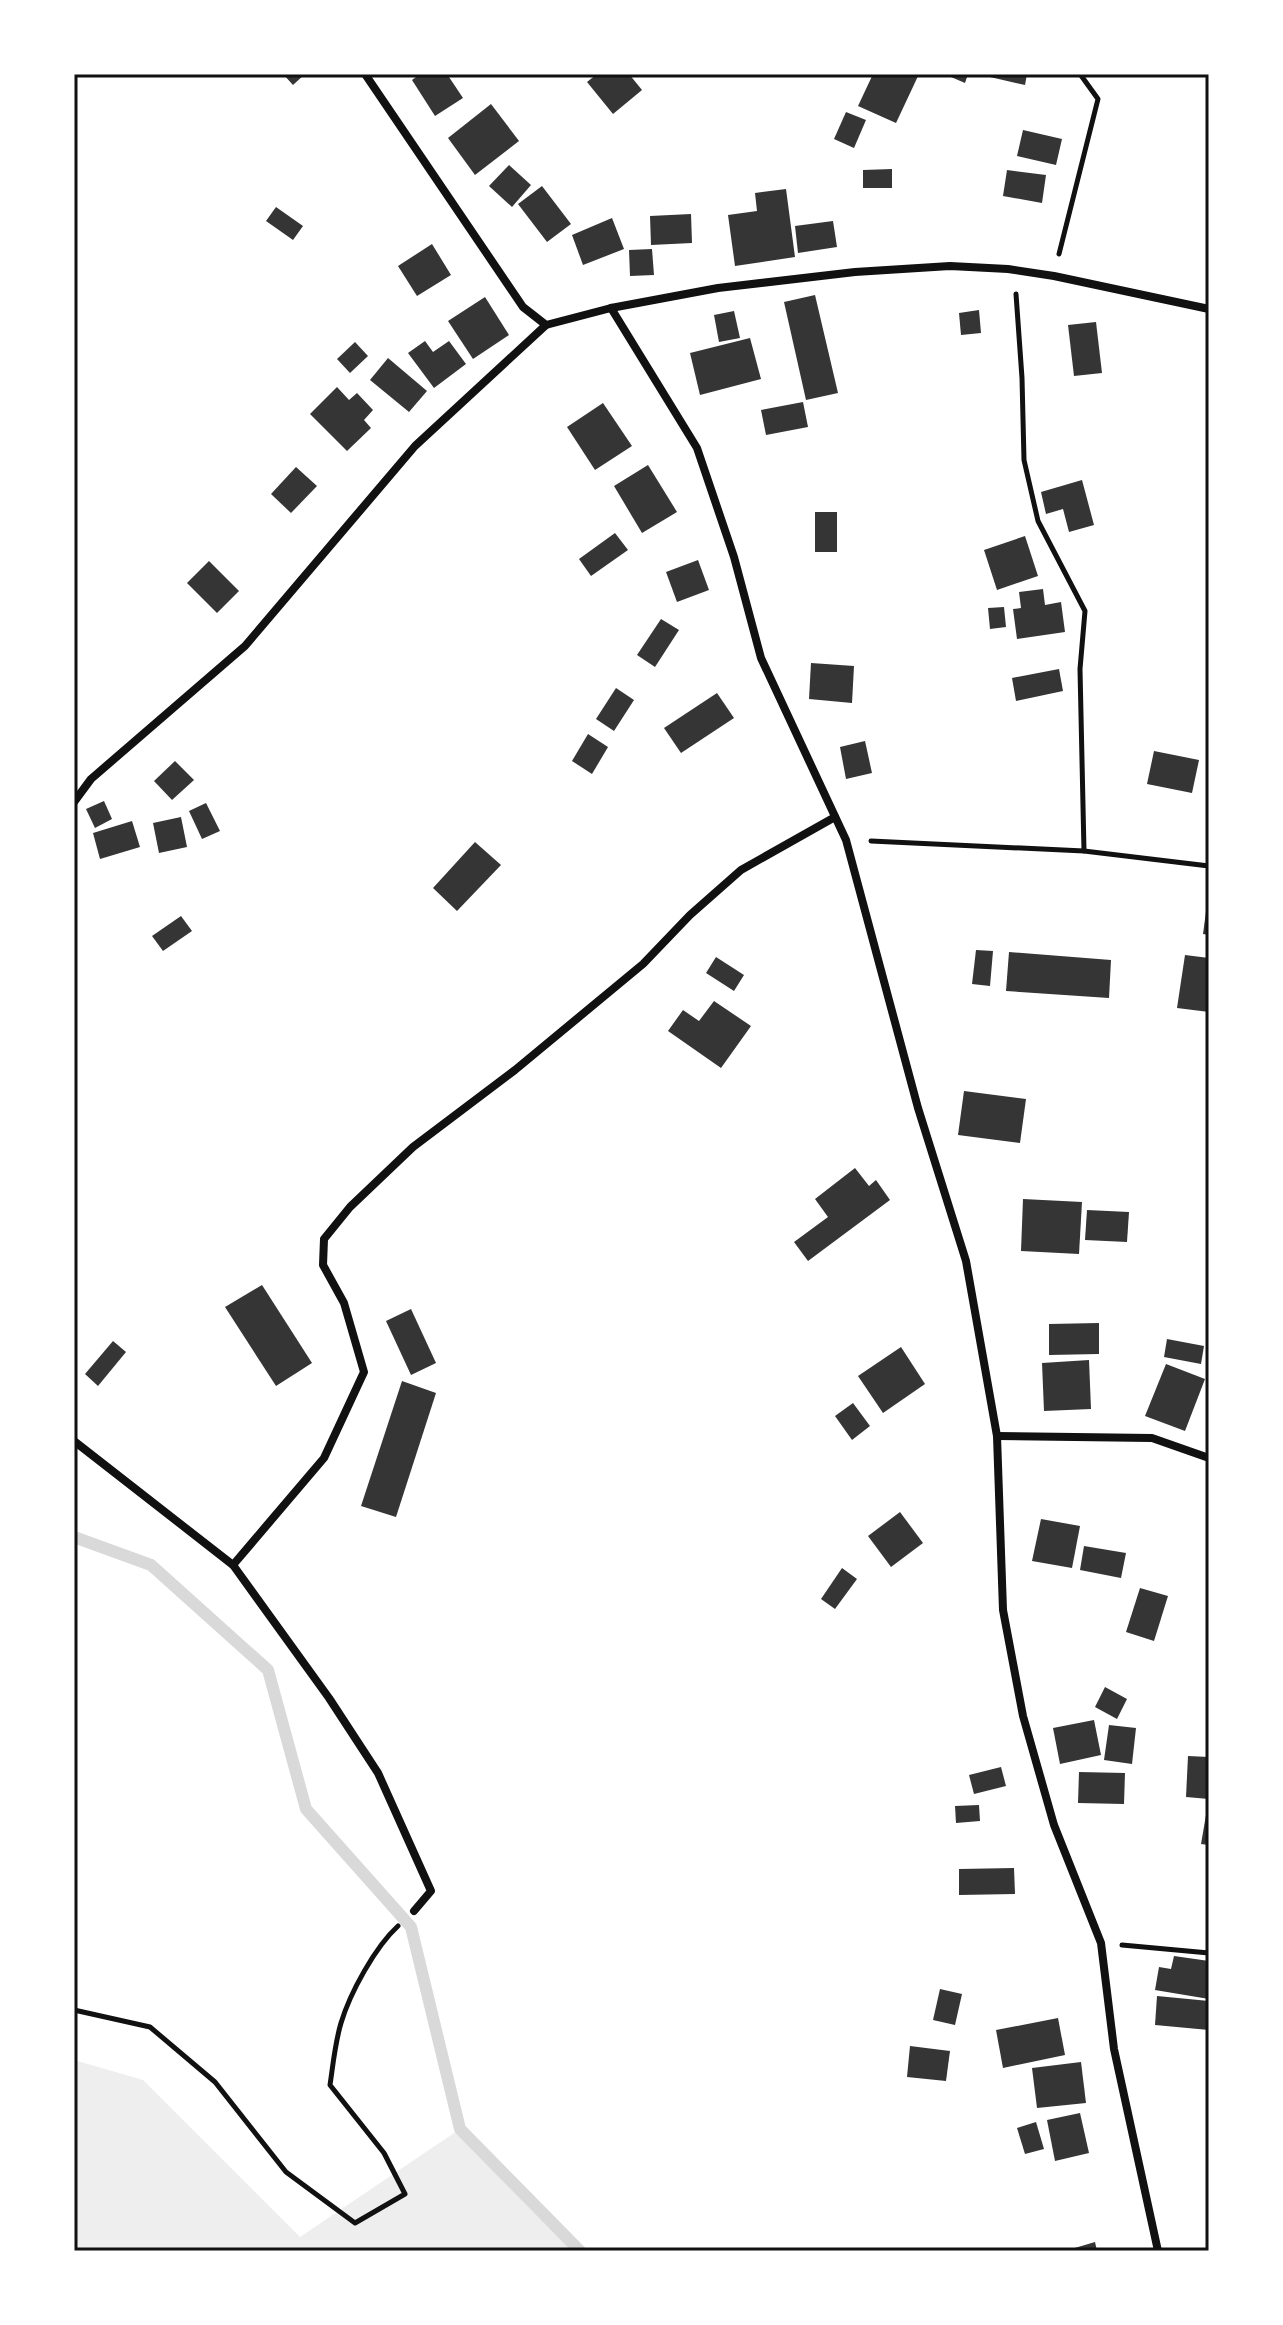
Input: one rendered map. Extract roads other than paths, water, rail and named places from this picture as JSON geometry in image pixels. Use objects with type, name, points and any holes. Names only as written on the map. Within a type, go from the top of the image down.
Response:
[{"type":"street","points":[[365,74],[523,307],[546,325]]},
{"type":"street","points":[[74,802],[91,779],[245,646],[415,446],[546,325],[611,308],[718,288],[855,272],[950,266],[1054,276],[1209,309]]},
{"type":"street","points":[[611,308],[697,448],[734,557],[761,658],[846,840],[918,1108],[966,1261],[997,1436],[1003,1610],[1023,1716],[1054,1825],[1101,1943],[1114,2049],[1158,2251]]},
{"type":"street","points":[[233,1565],[324,1458],[364,1372],[344,1303],[323,1265],[324,1239],[350,1207],[413,1147],[515,1070],[643,964],[690,915],[741,870],[835,817]]},
{"type":"street","points":[[997,1436],[1152,1438],[1209,1458]]},
{"type":"street","points":[[74,1441],[233,1565],[329,1698],[378,1773],[431,1891],[414,1911]]},
{"type":"waterway","points":[[74,1537],[151,1565],[268,1670],[306,1809],[411,1927],[460,2129],[580,2251]]}]
